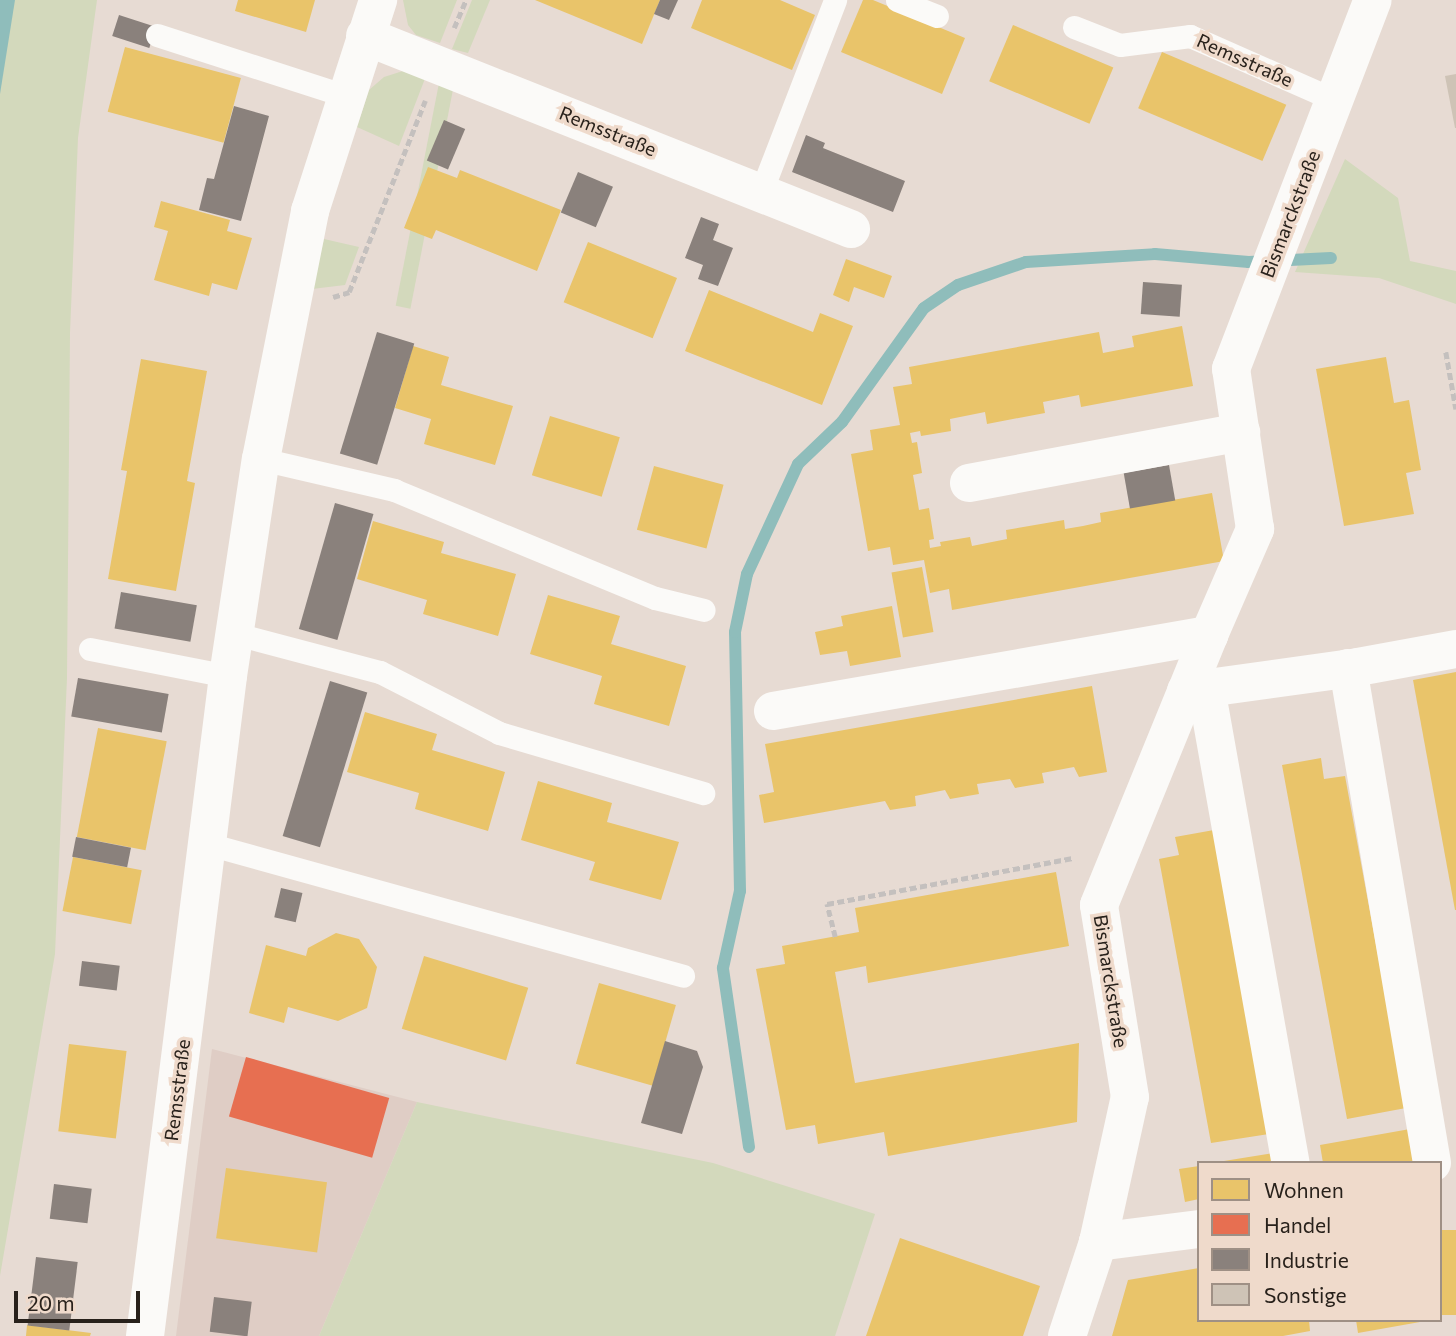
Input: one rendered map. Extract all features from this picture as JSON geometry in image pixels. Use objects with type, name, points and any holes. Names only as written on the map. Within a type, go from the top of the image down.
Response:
[{"type":"street","name":"Remsstraße","points":[[145,1336],[228,676],[261,459],[310,211],[378,0]]},
{"type":"street","name":"Bismarckstraße","points":[[1067,1336],[1098,1242],[1130,1097],[1099,905],[1196,689],[1209,635],[1255,529],[1231,369],[1373,0]]},
{"type":"street","name":"Remsstraße","points":[[365,36],[440,63],[850,229]]},
{"type":"street","points":[[969,483],[1241,432]]},
{"type":"street","points":[[773,711],[1209,635]]},
{"type":"street","points":[[1291,1161],[1196,689],[1348,668],[1456,649]]},
{"type":"street","points":[[1348,668],[1432,1161]]},
{"type":"street","points":[[1098,1242],[1197,1229]]},
{"type":"lane","points":[[897,0],[937,16]]},
{"type":"lane","points":[[761,192],[832,1]]},
{"type":"lane","name":"Remsstraße","points":[[1074,27],[1120,45],[1190,36],[1333,99]]},
{"type":"lane","points":[[157,35],[346,96]]},
{"type":"lane","points":[[261,459],[394,491],[654,598],[704,610]]},
{"type":"lane","points":[[236,634],[380,673],[499,733],[703,793]]},
{"type":"lane","points":[[90,649],[228,676]]},
{"type":"lane","points":[[208,844],[683,976]]},
{"type":"path","points":[[288,312],[349,292],[466,0]]},
{"type":"path","points":[[1446,352],[1456,409]]},
{"type":"path","points":[[835,937],[827,904],[1122,849]]},
{"type":"shaded area","points":[[212,1049],[417,1102],[319,1336],[176,1336]]},
{"type":"green space","points":[[0,0],[97,0],[78,138],[70,333],[67,678],[55,954],[0,1276]]},
{"type":"green space","points":[[403,0],[457,0],[440,43],[416,35],[408,25]]},
{"type":"green space","points":[[472,0],[490,0],[468,53],[452,49]]},
{"type":"green space","points":[[406,70],[426,76],[399,146],[357,127],[369,90],[384,77]]},
{"type":"green space","points":[[439,83],[454,86],[410,309],[396,306]]},
{"type":"green space","points":[[1345,159],[1398,198],[1410,261],[1456,271],[1456,304],[1379,278],[1295,272]]},
{"type":"green space","points":[[324,239],[359,247],[345,285],[312,289]]},
{"type":"green space","points":[[417,1102],[713,1163],[875,1214],[835,1336],[319,1336]]},
{"type":"water","points":[[0,0],[15,0],[0,94]]},
{"type":"building: Wohnen","points":[[238,0],[315,0],[306,32],[235,11]]},
{"type":"building: Wohnen","points":[[535,0],[660,0],[642,44]]},
{"type":"building: Wohnen","points":[[702,0],[780,0],[815,15],[792,70],[691,28]]},
{"type":"building: Wohnen","points":[[863,0],[873,0],[965,38],[942,94],[841,52]]},
{"type":"building: Wohnen","points":[[1013,25],[1113,68],[1090,124],[989,81]]},
{"type":"building: Wohnen","points":[[125,47],[241,78],[224,143],[108,112]]},
{"type":"building: Wohnen","points":[[1162,52],[1286,105],[1262,161],[1138,108]]},
{"type":"building: Wohnen","points":[[428,167],[457,178],[460,170],[561,210],[537,271],[436,230],[432,239],[404,228]]},
{"type":"building: Wohnen","points":[[161,201],[230,220],[227,231],[252,238],[237,290],[212,283],[209,296],[154,280],[168,231],[154,227]]},
{"type":"building: Wohnen","points":[[588,242],[677,278],[653,338],[564,302]]},
{"type":"building: Wohnen","points":[[846,259],[892,276],[884,298],[854,287],[849,302],[833,295]]},
{"type":"building: Wohnen","points":[[709,290],[813,332],[820,313],[853,326],[822,405],[685,351]]},
{"type":"building: Wohnen","points":[[1182,326],[1193,386],[1081,407],[1079,395],[1043,402],[1045,413],[987,424],[985,412],[950,419],[951,431],[921,436],[920,431],[910,433],[912,443],[917,442],[922,473],[913,475],[919,510],[929,508],[934,539],[929,540],[930,548],[941,546],[940,542],[970,537],[972,546],[1007,539],[1006,530],[1064,520],[1065,529],[1083,526],[1101,522],[1100,513],[1212,493],[1224,561],[952,610],[949,589],[930,593],[924,560],[893,565],[890,547],[868,551],[851,454],[873,450],[870,430],[900,425],[893,387],[912,384],[909,367],[1099,332],[1103,353],[1134,347],[1132,336]]},
{"type":"building: Wohnen","points":[[413,346],[449,357],[441,385],[513,406],[495,465],[424,444],[431,419],[395,408]]},
{"type":"building: Wohnen","points":[[1386,357],[1394,403],[1409,400],[1421,470],[1406,473],[1414,514],[1344,526],[1316,369]]},
{"type":"building: Wohnen","points":[[141,359],[207,371],[187,481],[195,483],[176,591],[108,579],[127,471],[121,470]]},
{"type":"building: Wohnen","points":[[550,416],[620,437],[602,497],[532,475]]},
{"type":"building: Wohnen","points":[[654,466],[724,485],[706,548],[637,530]]},
{"type":"building: Wohnen","points":[[373,521],[444,542],[441,553],[516,574],[498,636],[423,614],[427,600],[357,579]]},
{"type":"building: Wohnen","points":[[922,567],[933,632],[903,637],[891,572]]},
{"type":"building: Wohnen","points":[[548,595],[620,616],[611,644],[686,666],[669,726],[594,704],[602,676],[530,654]]},
{"type":"building: Wohnen","points":[[892,606],[901,657],[850,666],[847,651],[820,655],[815,632],[843,626],[841,616]]},
{"type":"building: Wohnen","points":[[1456,672],[1456,910],[1455,910],[1413,680]]},
{"type":"building: Wohnen","points":[[1092,686],[1107,772],[1079,777],[1074,767],[1042,773],[1044,783],[1015,788],[1010,779],[977,784],[979,794],[950,799],[945,790],[915,796],[916,806],[890,810],[885,801],[764,823],[759,795],[774,792],[765,744]]},
{"type":"building: Wohnen","points":[[365,712],[437,734],[432,750],[505,772],[488,831],[415,809],[419,793],[347,772]]},
{"type":"building: Wohnen","points":[[98,728],[167,741],[146,850],[77,837]]},
{"type":"building: Wohnen","points":[[1321,758],[1324,779],[1345,776],[1406,1108],[1347,1119],[1282,765]]},
{"type":"building: Wohnen","points":[[538,781],[612,803],[607,822],[679,842],[661,900],[589,880],[595,862],[521,840]]},
{"type":"building: Wohnen","points":[[1214,830],[1269,1134],[1211,1143],[1159,859],[1179,855],[1175,837]]},
{"type":"building: Wohnen","points":[[73,857],[142,870],[131,924],[63,911]]},
{"type":"building: Wohnen","points":[[1056,872],[1069,946],[868,983],[866,966],[835,972],[855,1083],[1079,1043],[1077,1122],[888,1156],[884,1132],[818,1144],[815,1125],[786,1130],[756,969],[785,964],[782,946],[859,932],[855,908]]},
{"type":"building: Wohnen","points":[[336,933],[359,939],[377,967],[367,1008],[338,1021],[288,1007],[284,1023],[249,1013],[266,945],[306,956],[308,948]]},
{"type":"building: Wohnen","points":[[424,956],[528,988],[506,1061],[402,1029]]},
{"type":"building: Wohnen","points":[[599,983],[676,1005],[653,1086],[576,1064]]},
{"type":"building: Wohnen","points":[[69,1044],[127,1051],[116,1138],[58,1131]]},
{"type":"building: Wohnen","points":[[1410,1129],[1416,1161],[1323,1161],[1320,1145]]},
{"type":"building: Wohnen","points":[[1273,1153],[1274,1161],[1224,1161]]},
{"type":"building: Wohnen","points":[[1197,1166],[1197,1199],[1185,1202],[1179,1169]]},
{"type":"building: Wohnen","points":[[226,1168],[327,1182],[317,1253],[216,1238]]},
{"type":"building: Wohnen","points":[[1442,1230],[1456,1230],[1456,1315],[1442,1315]]},
{"type":"building: Wohnen","points":[[900,1238],[1040,1286],[1023,1336],[866,1336]]},
{"type":"building: Wohnen","points":[[1197,1268],[1197,1322],[1309,1322],[1310,1331],[1283,1336],[1112,1336],[1128,1280]]},
{"type":"building: Wohnen","points":[[1356,1322],[1420,1322],[1358,1333]]},
{"type":"building: Wohnen","points":[[27,1325],[91,1333],[90,1336],[26,1336]]},
{"type":"building: Handel","points":[[246,1057],[389,1098],[372,1158],[229,1117]]},
{"type":"building: Industrie","points":[[660,0],[678,0],[669,20],[654,14]]},
{"type":"building: Industrie","points":[[119,15],[156,27],[149,48],[112,36]]},
{"type":"building: Industrie","points":[[234,106],[269,116],[241,221],[199,210],[207,178],[214,179]]},
{"type":"building: Industrie","points":[[444,120],[465,129],[448,169],[427,161]]},
{"type":"building: Industrie","points":[[806,135],[825,143],[823,148],[905,181],[893,212],[792,172]]},
{"type":"building: Industrie","points":[[578,172],[613,187],[596,227],[561,213]]},
{"type":"building: Industrie","points":[[701,217],[719,224],[713,240],[733,248],[718,286],[698,279],[703,265],[685,258]]},
{"type":"building: Industrie","points":[[1143,282],[1182,285],[1180,317],[1141,314]]},
{"type":"building: Industrie","points":[[377,332],[414,343],[377,465],[340,453]]},
{"type":"building: Industrie","points":[[1169,465],[1175,500],[1130,508],[1124,473]]},
{"type":"building: Industrie","points":[[335,503],[373,514],[337,640],[299,629]]},
{"type":"building: Industrie","points":[[121,592],[197,605],[190,642],[115,628]]},
{"type":"building: Industrie","points":[[78,678],[169,694],[162,732],[71,716]]},
{"type":"building: Industrie","points":[[330,681],[367,692],[320,847],[283,836]]},
{"type":"building: Industrie","points":[[76,837],[131,848],[127,867],[72,857]]},
{"type":"building: Industrie","points":[[281,888],[302,893],[296,922],[274,917]]},
{"type":"building: Industrie","points":[[82,961],[120,966],[117,990],[79,986]]},
{"type":"building: Industrie","points":[[665,1041],[697,1051],[703,1067],[682,1134],[641,1123]]},
{"type":"building: Industrie","points":[[54,1184],[92,1189],[87,1223],[50,1219]]},
{"type":"building: Industrie","points":[[36,1257],[78,1262],[69,1331],[28,1325]]},
{"type":"building: Industrie","points":[[214,1297],[252,1302],[247,1336],[210,1332]]},
{"type":"building: Sonstige","points":[[1456,74],[1456,128],[1455,128],[1445,76]]},
{"type":"waterway","points":[[749,1147],[723,968],[740,891],[735,632],[747,574],[798,464],[842,422],[924,308],[958,285],[1026,262],[1155,254],[1249,262],[1331,258]]}]
